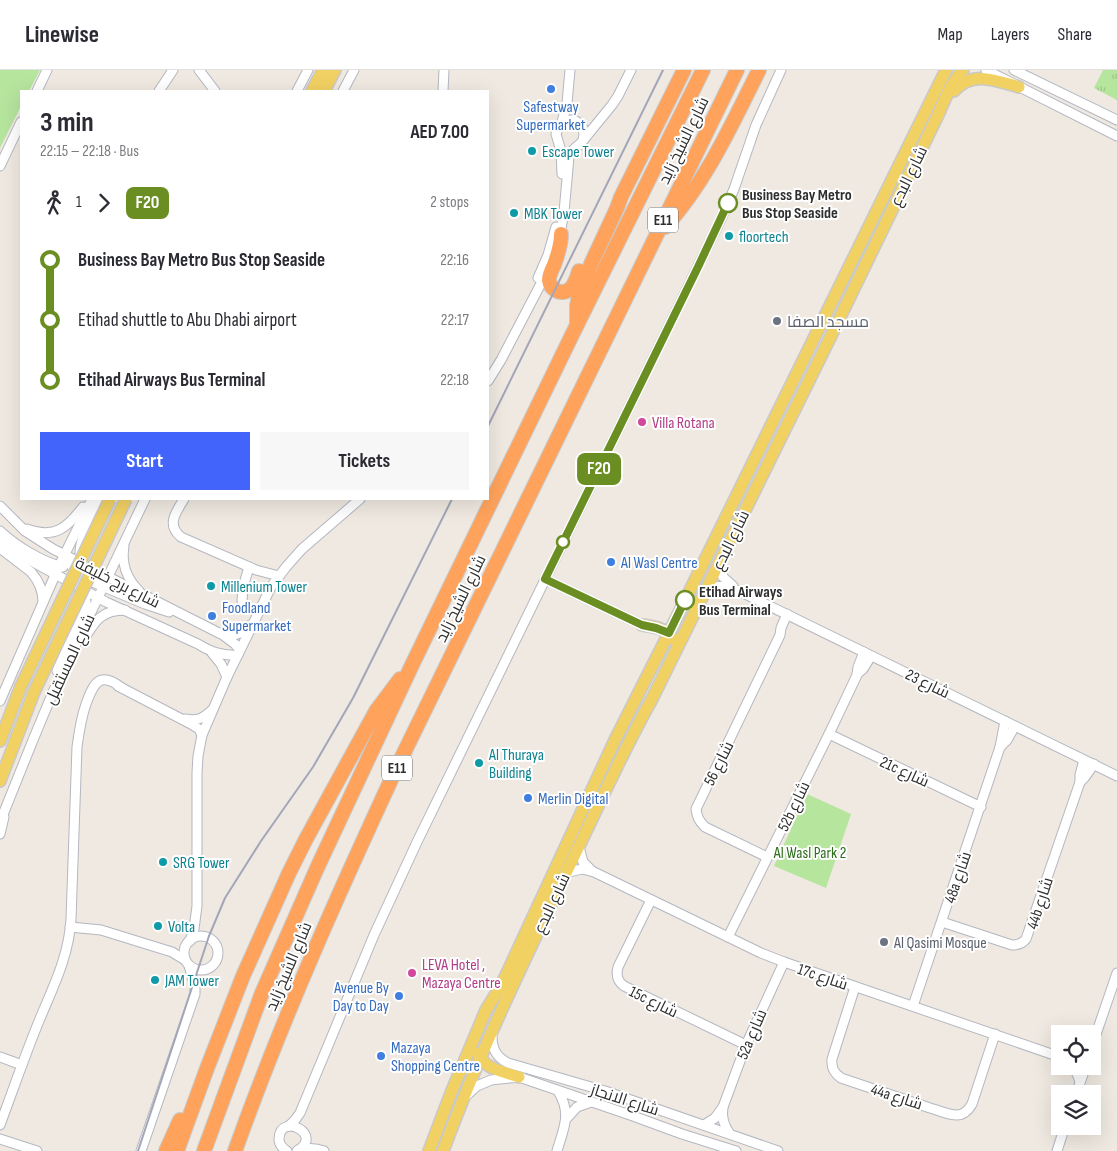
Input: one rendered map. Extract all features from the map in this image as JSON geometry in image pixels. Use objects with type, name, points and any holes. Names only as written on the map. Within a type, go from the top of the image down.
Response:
[{"type":"highway","points":[[578,324],[577,306],[579,294],[591,264],[621,197],[684,70]]},
{"type":"highway","name":"شارع الشيخ زايد","points":[[204,1151],[253,1018],[318,866],[412,665],[703,70]]},
{"type":"highway","name":"شارع الشيخ زايد","points":[[234,1151],[280,1030],[349,870],[737,70]]},
{"type":"highway","points":[[654,239],[695,190],[732,125],[759,70]]},
{"type":"highway","points":[[560,234],[559,250],[549,282],[553,288],[563,292],[572,287],[594,240],[621,197]]},
{"type":"highway","points":[[177,1151],[206,1071],[273,907],[306,839],[376,711],[384,698],[412,665]]},
{"type":"highway","points":[[166,1151],[206,1071]]},
{"type":"main road","points":[[312,90],[322,70]]},
{"type":"main road","points":[[325,90],[335,70]]},
{"type":"main road","points":[[938,87],[939,70]]},
{"type":"main road","name":"شارع البدع","points":[[429,1151],[483,1017],[500,986],[611,748],[946,70]]},
{"type":"main road","name":"شارع البدع","points":[[443,1151],[462,1100],[492,1031],[633,732],[652,699],[720,562],[953,83],[963,70]]},
{"type":"main road","points":[[938,115],[958,86],[970,77],[983,76],[1019,87]]},
{"type":"main road","points":[[829,340],[825,336],[824,331],[836,304],[836,295]]},
{"type":"main road","name":"شارع المستقبل","points":[[0,741],[21,686],[110,500]]},
{"type":"main road","name":"شارع المستقبل","points":[[0,781],[34,692],[126,500]]},
{"type":"main road","points":[[642,625],[669,633],[673,642],[654,682],[652,699]]},
{"type":"main road","points":[[642,625],[656,635],[659,644],[658,654]]},
{"type":"main road","points":[[500,986],[497,1000],[479,1042],[478,1052],[480,1059],[490,1067],[519,1077]]},
{"type":"street","points":[[37,90],[47,70]]},
{"type":"street","points":[[160,90],[174,70]]},
{"type":"street","points":[[199,70],[214,90]]},
{"type":"street","points":[[298,90],[308,70]]},
{"type":"street","points":[[344,90],[354,70]]},
{"type":"street","points":[[443,90],[444,70]]},
{"type":"street","points":[[570,70],[569,97],[571,109],[584,132],[583,140]]},
{"type":"street","points":[[489,379],[523,319],[549,268],[558,245],[564,212],[568,160],[571,153],[618,96],[631,70]]},
{"type":"street","points":[[287,1151],[281,1146],[280,1132],[297,1118],[378,926],[426,824],[722,217],[734,189],[756,125],[782,70]]},
{"type":"street","points":[[986,70],[1117,136]]},
{"type":"street","points":[[1014,70],[1117,120]]},
{"type":"street","points":[[510,342],[519,317],[544,266],[554,234],[559,212],[562,155],[556,134],[562,122],[569,97]]},
{"type":"street","points":[[562,122],[571,120],[578,123],[591,122],[601,118]]},
{"type":"street","points":[[0,166],[20,124]]},
{"type":"street","points":[[559,142],[566,148],[576,147]]},
{"type":"street","points":[[18,524],[34,532],[46,533],[58,530],[64,528],[72,521],[90,500]]},
{"type":"street","points":[[0,701],[42,604],[91,500]]},
{"type":"street","points":[[53,692],[60,663],[86,603],[80,572],[80,550],[83,535],[99,500]]},
{"type":"street","name":"شارع المستقبل","points":[[0,822],[53,692],[144,500]]},
{"type":"street","points":[[183,500],[178,518],[180,527],[194,541],[253,569],[279,576]]},
{"type":"street","points":[[141,1151],[195,994],[193,976],[184,954],[196,922],[197,764],[202,735],[254,621],[279,576],[302,549],[359,500]]},
{"type":"street","name":"شارع برج خليفة","points":[[0,506],[30,534],[65,555]]},
{"type":"street","points":[[0,531],[58,570],[80,572],[104,586],[158,609],[189,618]]},
{"type":"street","points":[[126,537],[123,550],[125,569],[134,585],[147,597]]},
{"type":"street","name":"شارع برج خليفة","points":[[0,539],[24,557],[58,570],[98,597],[210,651],[223,655],[239,653],[235,644],[224,635],[107,577],[80,572]]},
{"type":"street","points":[[0,548],[36,577],[41,588],[42,604]]},
{"type":"street","points":[[65,555],[98,597]]},
{"type":"street","name":"شارع 23","points":[[720,562],[723,577],[739,591]]},
{"type":"street","points":[[253,569],[272,587]]},
{"type":"street","points":[[242,601],[243,587],[253,569]]},
{"type":"street","points":[[545,579],[642,625]]},
{"type":"street","name":"شارع 23","points":[[705,592],[715,586],[739,591],[1117,776]]},
{"type":"street","points":[[69,658],[77,651],[92,626],[101,617],[114,611],[125,610]]},
{"type":"street","name":"شارع 56","points":[[767,857],[705,827],[696,816],[696,809],[780,635],[786,630],[790,616]]},
{"type":"street","points":[[224,635],[232,636],[241,633],[254,621]]},
{"type":"street","points":[[210,651],[221,664],[227,677]]},
{"type":"street","name":"52b شارع","points":[[728,937],[857,675],[863,669],[868,654]]},
{"type":"street","points":[[0,1125],[69,942],[77,747],[87,701],[101,686],[110,684],[122,688],[183,719],[199,729],[202,735]]},
{"type":"street","points":[[183,719],[202,718],[213,709]]},
{"type":"street","name":"48a شارع","points":[[913,1006],[981,806],[1000,747],[1005,721]]},
{"type":"street","name":"48a شارع","points":[[1000,747],[1007,740],[1014,726]]},
{"type":"street","name":"21c شارع","points":[[829,734],[981,806]]},
{"type":"street","name":"44b شارع","points":[[942,922],[1012,946],[1023,943],[1080,782],[1084,760]]},
{"type":"street","name":"44b شارع","points":[[1080,782],[1094,764]]},
{"type":"street","points":[[0,834],[7,804]]},
{"type":"street","name":"17c شارع","points":[[578,847],[583,862],[594,872]]},
{"type":"street","name":"17c شارع","points":[[565,874],[582,869],[594,872],[784,962],[1051,1054]]},
{"type":"street","name":"15c شارع","points":[[651,900],[618,967],[617,972],[620,983],[746,1045]]},
{"type":"street","points":[[197,906],[199,919],[208,938]]},
{"type":"street","points":[[71,923],[101,930],[176,954],[194,969],[206,970],[211,967],[215,963],[218,952],[213,941],[208,938],[198,937],[175,947],[162,949]]},
{"type":"street","name":"52a شارع","points":[[704,1125],[715,1118],[723,1107],[746,1045],[784,962]]},
{"type":"street","points":[[1099,1025],[1117,975]]},
{"type":"street","name":"44a شارع","points":[[855,987],[832,1059],[834,1072],[841,1078],[918,1104],[958,1115],[969,1110],[995,1034]]},
{"type":"street","name":"شارع الانجاز","points":[[492,1031],[493,1049],[502,1060],[508,1063],[605,1091],[778,1151]]},
{"type":"street","points":[[0,1057],[22,1065]]},
{"type":"street","points":[[1078,1075],[1080,1082]]},
{"type":"street","points":[[1079,1085],[1083,1075]]},
{"type":"street","name":"شارع الانجاز","points":[[462,1100],[477,1086],[485,1082],[496,1078],[519,1077],[736,1151]]},
{"type":"street","points":[[558,1090],[567,1118]]},
{"type":"street","points":[[297,1151],[304,1143],[301,1120],[305,1101]]},
{"type":"street","points":[[557,1151],[567,1118],[577,1107],[591,1102]]},
{"type":"street","points":[[723,1107],[724,1124],[730,1134]]},
{"type":"street","points":[[289,1126],[296,1126],[303,1131],[322,1150]]},
{"type":"street","points":[[1057,1151],[1062,1135]]},
{"type":"street","points":[[0,1139],[37,1151]]},
{"type":"street","points":[[297,1151],[308,1149],[322,1150]]},
{"type":"green space","points":[[0,70],[40,70],[30,90],[20,90],[20,108],[0,148]]},
{"type":"green space","points":[[1103,70],[1117,70],[1117,100],[1094,88]]},
{"type":"green space","name":"Al Wasl Park 2","points":[[807,794],[851,814],[826,888],[774,866]]},
{"type":"railway","points":[[489,424],[663,70]]},
{"type":"railway","points":[[138,1151],[209,936],[225,898],[261,841],[313,767],[353,698],[452,500]]},
{"type":"bus line","name":"F20","points":[[685,600],[669,633],[642,625],[545,579],[728,203]]},
{"type":"place","name":"Safestway Supermarket","points":[[551,89]]},
{"type":"place","name":"Escape Tower","points":[[532,151]]},
{"type":"place","name":"Business Bay Metro Bus Stop Seaside","points":[[728,203]]},
{"type":"place","name":"MBK Tower","points":[[514,213]]},
{"type":"place","name":"floortech","points":[[729,236]]},
{"type":"place","name":"مسجد الصفا","points":[[777,321]]},
{"type":"place","name":"Villa Rotana","points":[[642,422]]},
{"type":"place","name":"Al Wasl Centre","points":[[611,562]]},
{"type":"place","name":"Millenium Tower","points":[[211,586]]},
{"type":"place","name":"Etihad Airways Bus Terminal","points":[[685,600]]},
{"type":"place","name":"Foodland Supermarket","points":[[212,616]]},
{"type":"place","name":"Al Thuraya Building","points":[[479,763]]},
{"type":"place","name":"Merlin Digital","points":[[528,798]]},
{"type":"place","name":"SRG Tower","points":[[163,862]]},
{"type":"place","name":"Volta","points":[[158,926]]},
{"type":"place","name":"Al Qasimi Mosque","points":[[884,942]]},
{"type":"place","name":"LEVA Hotel , Mazaya Centre","points":[[412,973]]},
{"type":"place","name":"JAM Tower","points":[[155,980]]},
{"type":"place","name":"Avenue By Day to Day","points":[[399,996]]},
{"type":"place","name":"Mazaya Shopping Centre","points":[[381,1056]]}]
